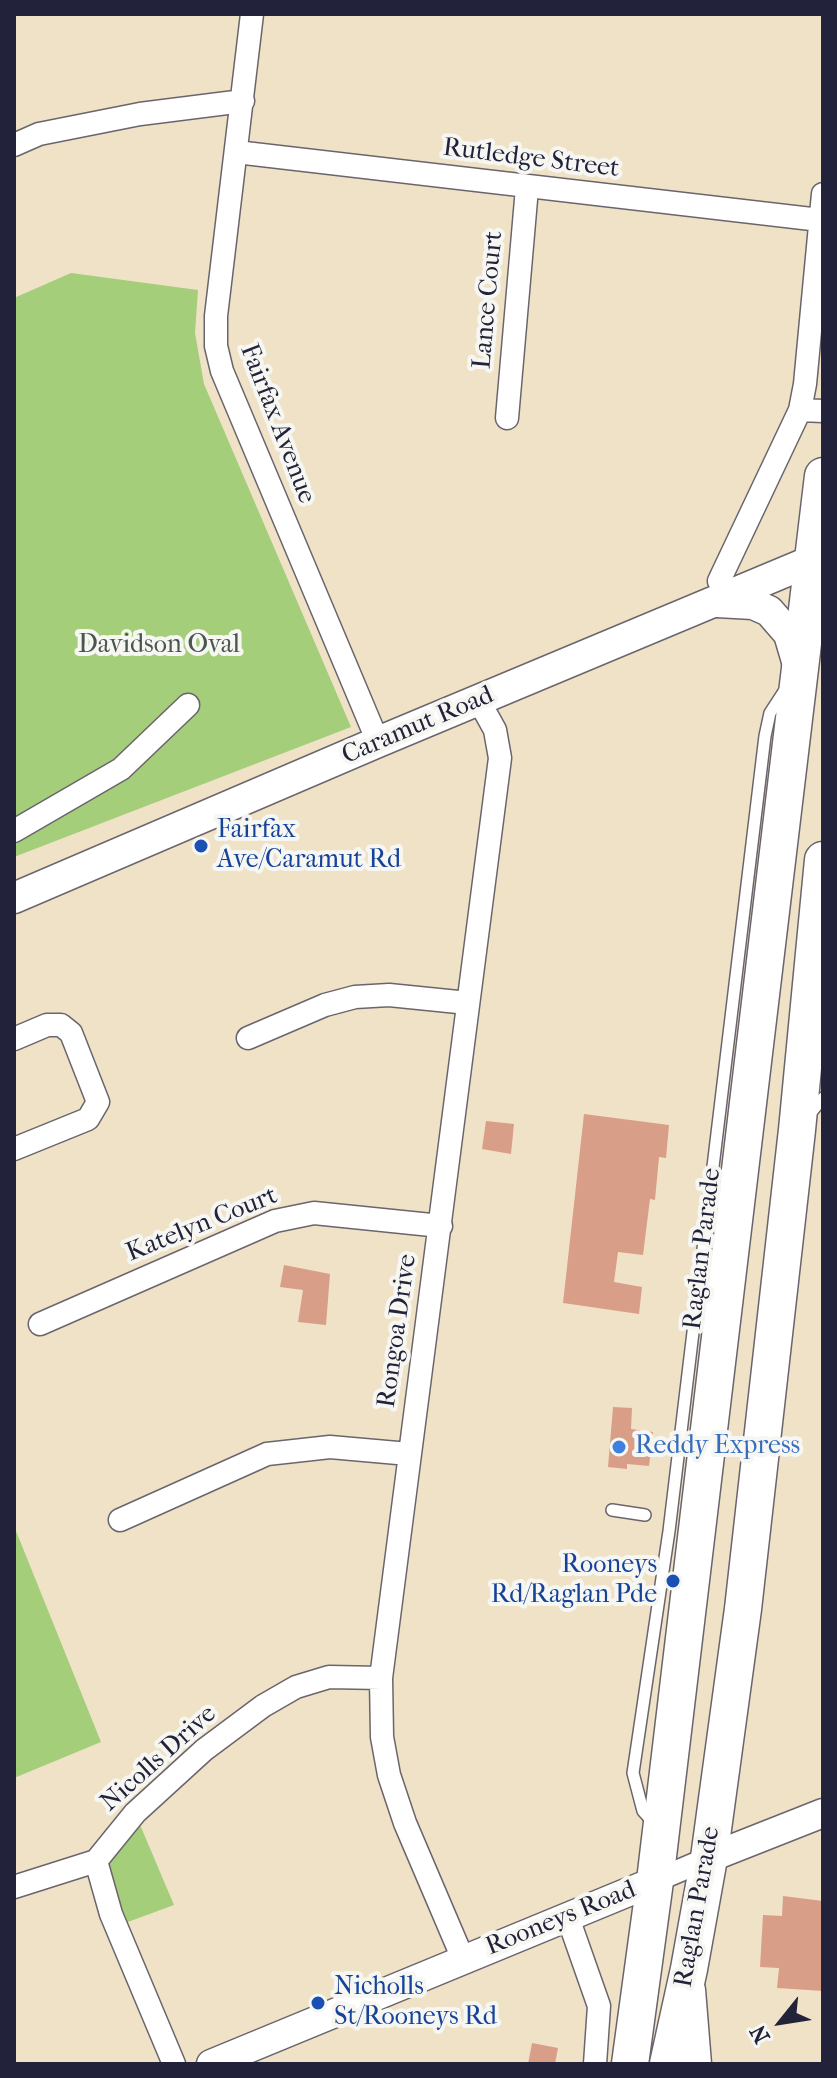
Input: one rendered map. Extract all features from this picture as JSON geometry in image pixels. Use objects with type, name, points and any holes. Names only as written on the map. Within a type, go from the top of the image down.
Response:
[{"type":"highway","name":"Raglan Parade","points":[[630,2064],[655,1881],[800,670],[818,558],[823,476]]},
{"type":"highway","name":"Raglan Parade","points":[[668,2064],[709,1858],[743,1609],[797,1130],[823,860]]},
{"type":"main road","name":"Caramut Road","points":[[14,898],[479,701],[716,591],[818,558]]},
{"type":"main road","points":[[716,591],[769,611],[789,634],[800,670]]},
{"type":"street","name":"Fairfax Avenue","points":[[252,14],[216,316],[216,346],[222,371],[378,742]]},
{"type":"street","points":[[14,145],[39,134],[140,114],[243,101]]},
{"type":"street","name":"Rutledge Street","points":[[236,152],[820,220]]},
{"type":"street","name":"Lance Court","points":[[507,418],[527,188]]},
{"type":"street","points":[[716,591],[800,410],[823,194]]},
{"type":"street","points":[[800,410],[823,411]]},
{"type":"street","name":"Rongoa Drive","points":[[463,1959],[405,1823],[389,1775],[382,1737],[381,1678],[500,758],[495,730],[479,701]]},
{"type":"street","points":[[14,831],[121,769],[188,705]]},
{"type":"street","points":[[248,1038],[325,1005],[355,997],[389,995],[468,1003]]},
{"type":"street","points":[[14,1039],[47,1025],[61,1025],[71,1033],[98,1102],[88,1119],[14,1149]]},
{"type":"street","name":"Katelyn Court","points":[[40,1324],[275,1221],[314,1213],[441,1226]]},
{"type":"street","points":[[120,1520],[267,1454],[330,1447],[409,1454]]},
{"type":"street","name":"Nicolls Drive","points":[[96,1861],[131,1817],[204,1750],[263,1706],[296,1687],[329,1677],[381,1678]]},
{"type":"street","name":"Rooneys Road","points":[[211,2064],[567,1915],[823,1813]]},
{"type":"street","points":[[14,1887],[96,1861],[111,1914],[174,2064]]},
{"type":"street","points":[[567,1915],[599,2006],[595,2064]]},
{"type":"street","points":[[689,1969],[697,2064]]},
{"type":"lane","points":[[797,1130],[823,1098]]},
{"type":"lane","points":[[612,1510],[645,1515]]},
{"type":"green space","name":"Davidson Oval","points":[[71,273],[198,290],[195,333],[204,384],[351,727],[14,857],[14,298]]},
{"type":"green space","points":[[14,1526],[101,1742],[14,1778]]},
{"type":"green space","points":[[135,1813],[174,1905],[117,1926],[96,1861]]},
{"type":"building","points":[[584,1114],[669,1125],[666,1158],[659,1157],[655,1200],[650,1199],[643,1255],[618,1252],[614,1282],[642,1287],[639,1314],[563,1303]]},
{"type":"building","points":[[486,1121],[514,1124],[511,1154],[482,1149]]},
{"type":"building","points":[[284,1265],[330,1274],[326,1325],[298,1322],[303,1290],[280,1287]]},
{"type":"building","points":[[613,1407],[632,1408],[631,1429],[653,1432],[649,1466],[627,1464],[627,1469],[608,1467]]},
{"type":"building","points":[[783,1896],[823,1901],[823,1991],[777,1988],[779,1968],[760,1967],[763,1915],[782,1916]]},
{"type":"building","points":[[532,2043],[558,2048],[555,2064],[528,2064]]},
{"type":"place","name":"Fairfax Ave/Caramut Rd","points":[[201,846]]},
{"type":"place","name":"Reddy Express","points":[[619,1447]]},
{"type":"place","name":"Rooneys Rd/Raglan Pde","points":[[673,1581]]},
{"type":"place","name":"Nicholls St/Rooneys Rd","points":[[318,2003]]}]
